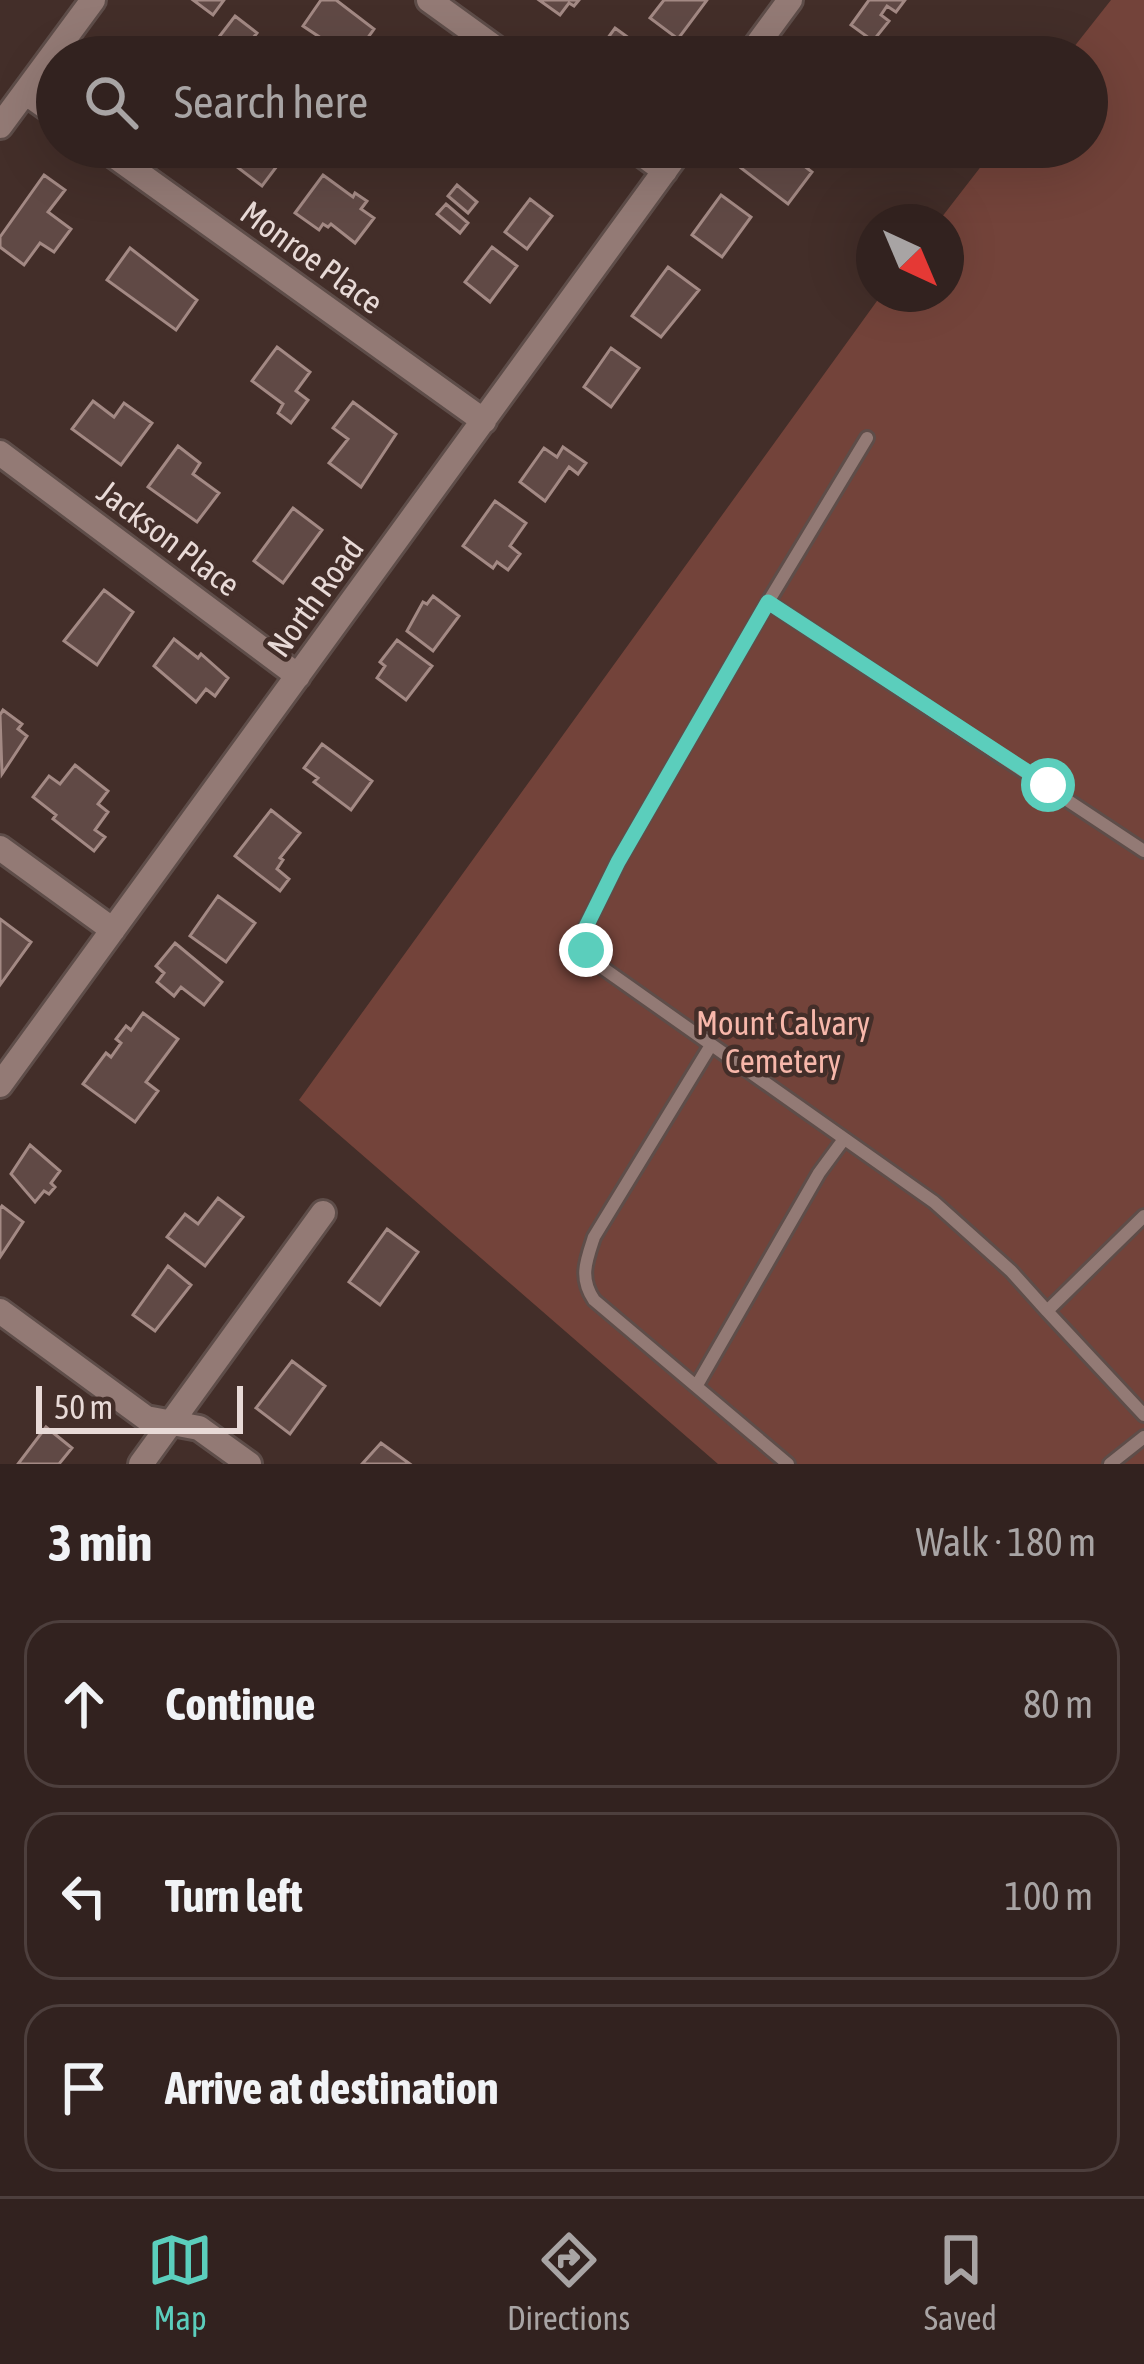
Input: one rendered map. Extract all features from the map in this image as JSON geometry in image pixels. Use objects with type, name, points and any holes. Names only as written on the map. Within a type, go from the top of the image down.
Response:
[{"type":"street","points":[[66,36],[93,0]]},
{"type":"street","points":[[429,0],[479,36]]},
{"type":"street","points":[[763,36],[790,0]]},
{"type":"street","points":[[0,126],[36,77]]},
{"type":"street","points":[[25,92],[36,100]]},
{"type":"street","name":"Monroe Place","points":[[131,168],[484,421]]},
{"type":"street","points":[[661,168],[665,171]]},
{"type":"street","name":"North Road","points":[[0,1085],[667,168]]},
{"type":"street","name":"Jackson Place","points":[[0,453],[298,676]]},
{"type":"street","points":[[0,848],[113,930]]},
{"type":"street","points":[[141,1464],[323,1213]]},
{"type":"street","points":[[0,1311],[146,1418],[200,1428],[249,1464]]},
{"type":"lane","points":[[867,438],[618,862],[580,939],[600,966],[934,1202],[1011,1271],[1144,1414]]},
{"type":"lane","points":[[768,602],[1144,851]]},
{"type":"lane","points":[[711,1045],[594,1237],[585,1263],[584,1286],[594,1300],[788,1464]]},
{"type":"lane","points":[[697,1385],[806,1193],[844,1139]]},
{"type":"lane","points":[[1047,1311],[1144,1216]]},
{"type":"lane","points":[[1110,1464],[1144,1437]]},
{"type":"green space","name":"Mount Calvary Cemetery","points":[[1111,0],[1144,0],[1144,1464],[718,1464],[299,1100],[869,312],[964,312],[964,204],[952,204],[980,168],[1108,168],[1108,36],[1083,36]]},
{"type":"building","points":[[193,0],[224,0],[213,15]]},
{"type":"building","points":[[321,0],[336,0],[374,29],[369,36],[318,36],[303,26]]},
{"type":"building","points":[[539,0],[579,0],[574,6],[569,3],[560,15]]},
{"type":"building","points":[[664,0],[707,0],[680,36],[650,18]]},
{"type":"building","points":[[869,0],[905,0],[896,12],[887,6],[881,15],[889,21],[877,36],[866,36],[851,25]]},
{"type":"building","points":[[235,16],[257,33],[255,36],[220,36]]},
{"type":"building","points":[[238,168],[276,168],[262,186]]},
{"type":"building","points":[[741,168],[807,168],[812,172],[788,204]]},
{"type":"building","points":[[44,175],[65,190],[48,212],[71,229],[54,252],[40,243],[24,265],[0,247],[0,237]]},
{"type":"building","points":[[323,175],[353,197],[355,193],[367,201],[361,209],[374,218],[355,243],[331,224],[319,230],[295,213]]},
{"type":"building","points":[[457,185],[477,202],[468,213],[448,196]]},
{"type":"building","points":[[721,195],[751,217],[722,257],[692,235]]},
{"type":"building","points":[[530,199],[552,216],[527,249],[505,232]]},
{"type":"building","points":[[446,204],[468,223],[460,233],[437,214]]},
{"type":"building","points":[[492,247],[517,266],[490,302],[465,282]]},
{"type":"building","points":[[130,248],[197,300],[176,330],[107,280]]},
{"type":"building","points":[[668,267],[699,290],[661,337],[632,316]]},
{"type":"building","points":[[277,347],[310,372],[296,391],[308,400],[291,423],[278,413],[283,404],[252,381]]},
{"type":"building","points":[[611,348],[639,368],[611,407],[584,387]]},
{"type":"building","points":[[93,401],[114,417],[124,403],[152,423],[121,465],[72,429]]},
{"type":"building","points":[[353,402],[396,434],[361,487],[329,463],[348,439],[333,428]]},
{"type":"building","points":[[178,446],[200,463],[193,474],[219,493],[197,522],[148,487]]},
{"type":"building","points":[[563,447],[586,463],[578,474],[569,467],[545,501],[520,482],[544,448],[557,457]]},
{"type":"building","points":[[495,501],[526,523],[510,546],[520,554],[508,570],[497,562],[493,568],[463,546]]},
{"type":"building","points":[[293,508],[322,530],[283,583],[254,561]]},
{"type":"building","points":[[104,590],[133,612],[97,665],[64,641]]},
{"type":"building","points":[[433,596],[459,616],[433,651],[407,631],[423,602],[427,604]]},
{"type":"building","points":[[174,639],[198,658],[201,654],[228,678],[215,696],[206,689],[196,702],[154,666]]},
{"type":"building","points":[[397,640],[432,666],[406,700],[377,678],[385,666],[380,662]]},
{"type":"building","points":[[3,710],[22,724],[18,729],[27,736],[2,774],[0,715]]},
{"type":"building","points":[[322,744],[372,781],[351,810],[314,782],[318,778],[304,768]]},
{"type":"building","points":[[75,765],[108,791],[98,804],[108,812],[95,830],[105,837],[94,851],[33,797],[49,776],[60,784]]},
{"type":"building","points":[[271,810],[300,833],[280,858],[277,869],[289,879],[280,891],[235,856]]},
{"type":"building","points":[[218,896],[255,923],[226,962],[190,936]]},
{"type":"building","points":[[0,919],[31,942],[0,985]]},
{"type":"building","points":[[175,943],[222,982],[204,1005],[181,987],[174,996],[157,982],[164,973],[156,966]]},
{"type":"building","points":[[143,1013],[178,1039],[146,1082],[158,1091],[135,1122],[83,1084],[106,1053],[111,1057],[126,1026],[131,1030]]},
{"type":"building","points":[[30,1145],[60,1171],[51,1183],[55,1187],[35,1202],[11,1174]]},
{"type":"building","points":[[218,1198],[243,1217],[205,1266],[167,1237],[185,1214],[198,1224]]},
{"type":"building","points":[[0,1209],[23,1222],[0,1257]]},
{"type":"building","points":[[387,1229],[418,1252],[380,1305],[349,1282]]},
{"type":"building","points":[[168,1266],[191,1285],[155,1331],[133,1315]]},
{"type":"building","points":[[292,1361],[325,1386],[290,1434],[256,1408]]},
{"type":"building","points":[[46,1427],[72,1448],[59,1464],[18,1464]]},
{"type":"building","points":[[381,1443],[410,1464],[362,1464]]},
{"type":"route","points":[[586,950],[580,939],[618,862],[768,602],[1048,785]]}]
